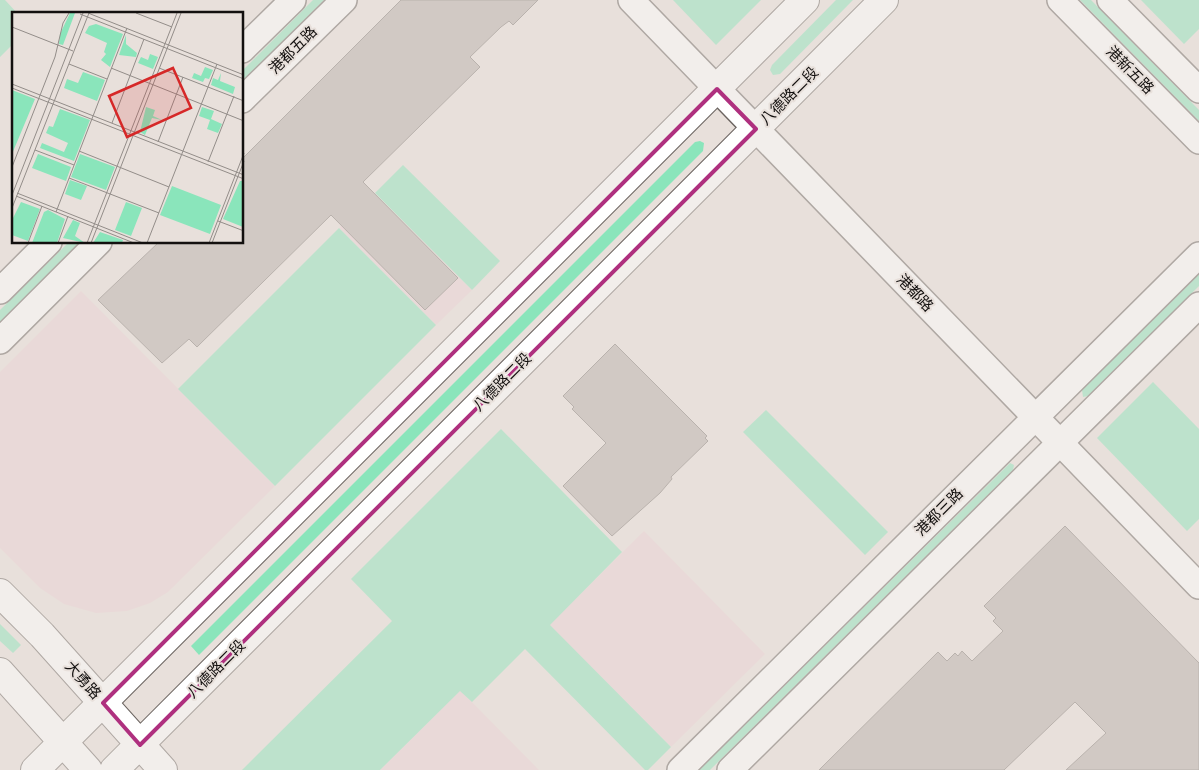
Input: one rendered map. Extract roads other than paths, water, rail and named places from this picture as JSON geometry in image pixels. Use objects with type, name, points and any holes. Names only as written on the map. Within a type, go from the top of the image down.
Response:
[{"type":"street","points":[[244,48],[293,0]]},
{"type":"street","name":"港都五路","points":[[244,98],[344,0]]},
{"type":"street","name":"港都路","points":[[632,0],[1199,586]]},
{"type":"street","points":[[36,770],[805,0]]},
{"type":"street","name":"八德路二段","points":[[117,767],[884,0]]},
{"type":"street","name":"港新五路","points":[[1060,0],[1199,141]]},
{"type":"street","points":[[1110,0],[1199,90]]},
{"type":"street","points":[[0,291],[47,244]]},
{"type":"street","points":[[0,341],[97,244]]},
{"type":"street","name":"港都三路","points":[[680,770],[1199,255]]},
{"type":"street","points":[[730,770],[1199,305]]},
{"type":"street","name":"大勇路","points":[[0,593],[42,635],[163,770]]},
{"type":"street","points":[[0,672],[88,770]]}]
